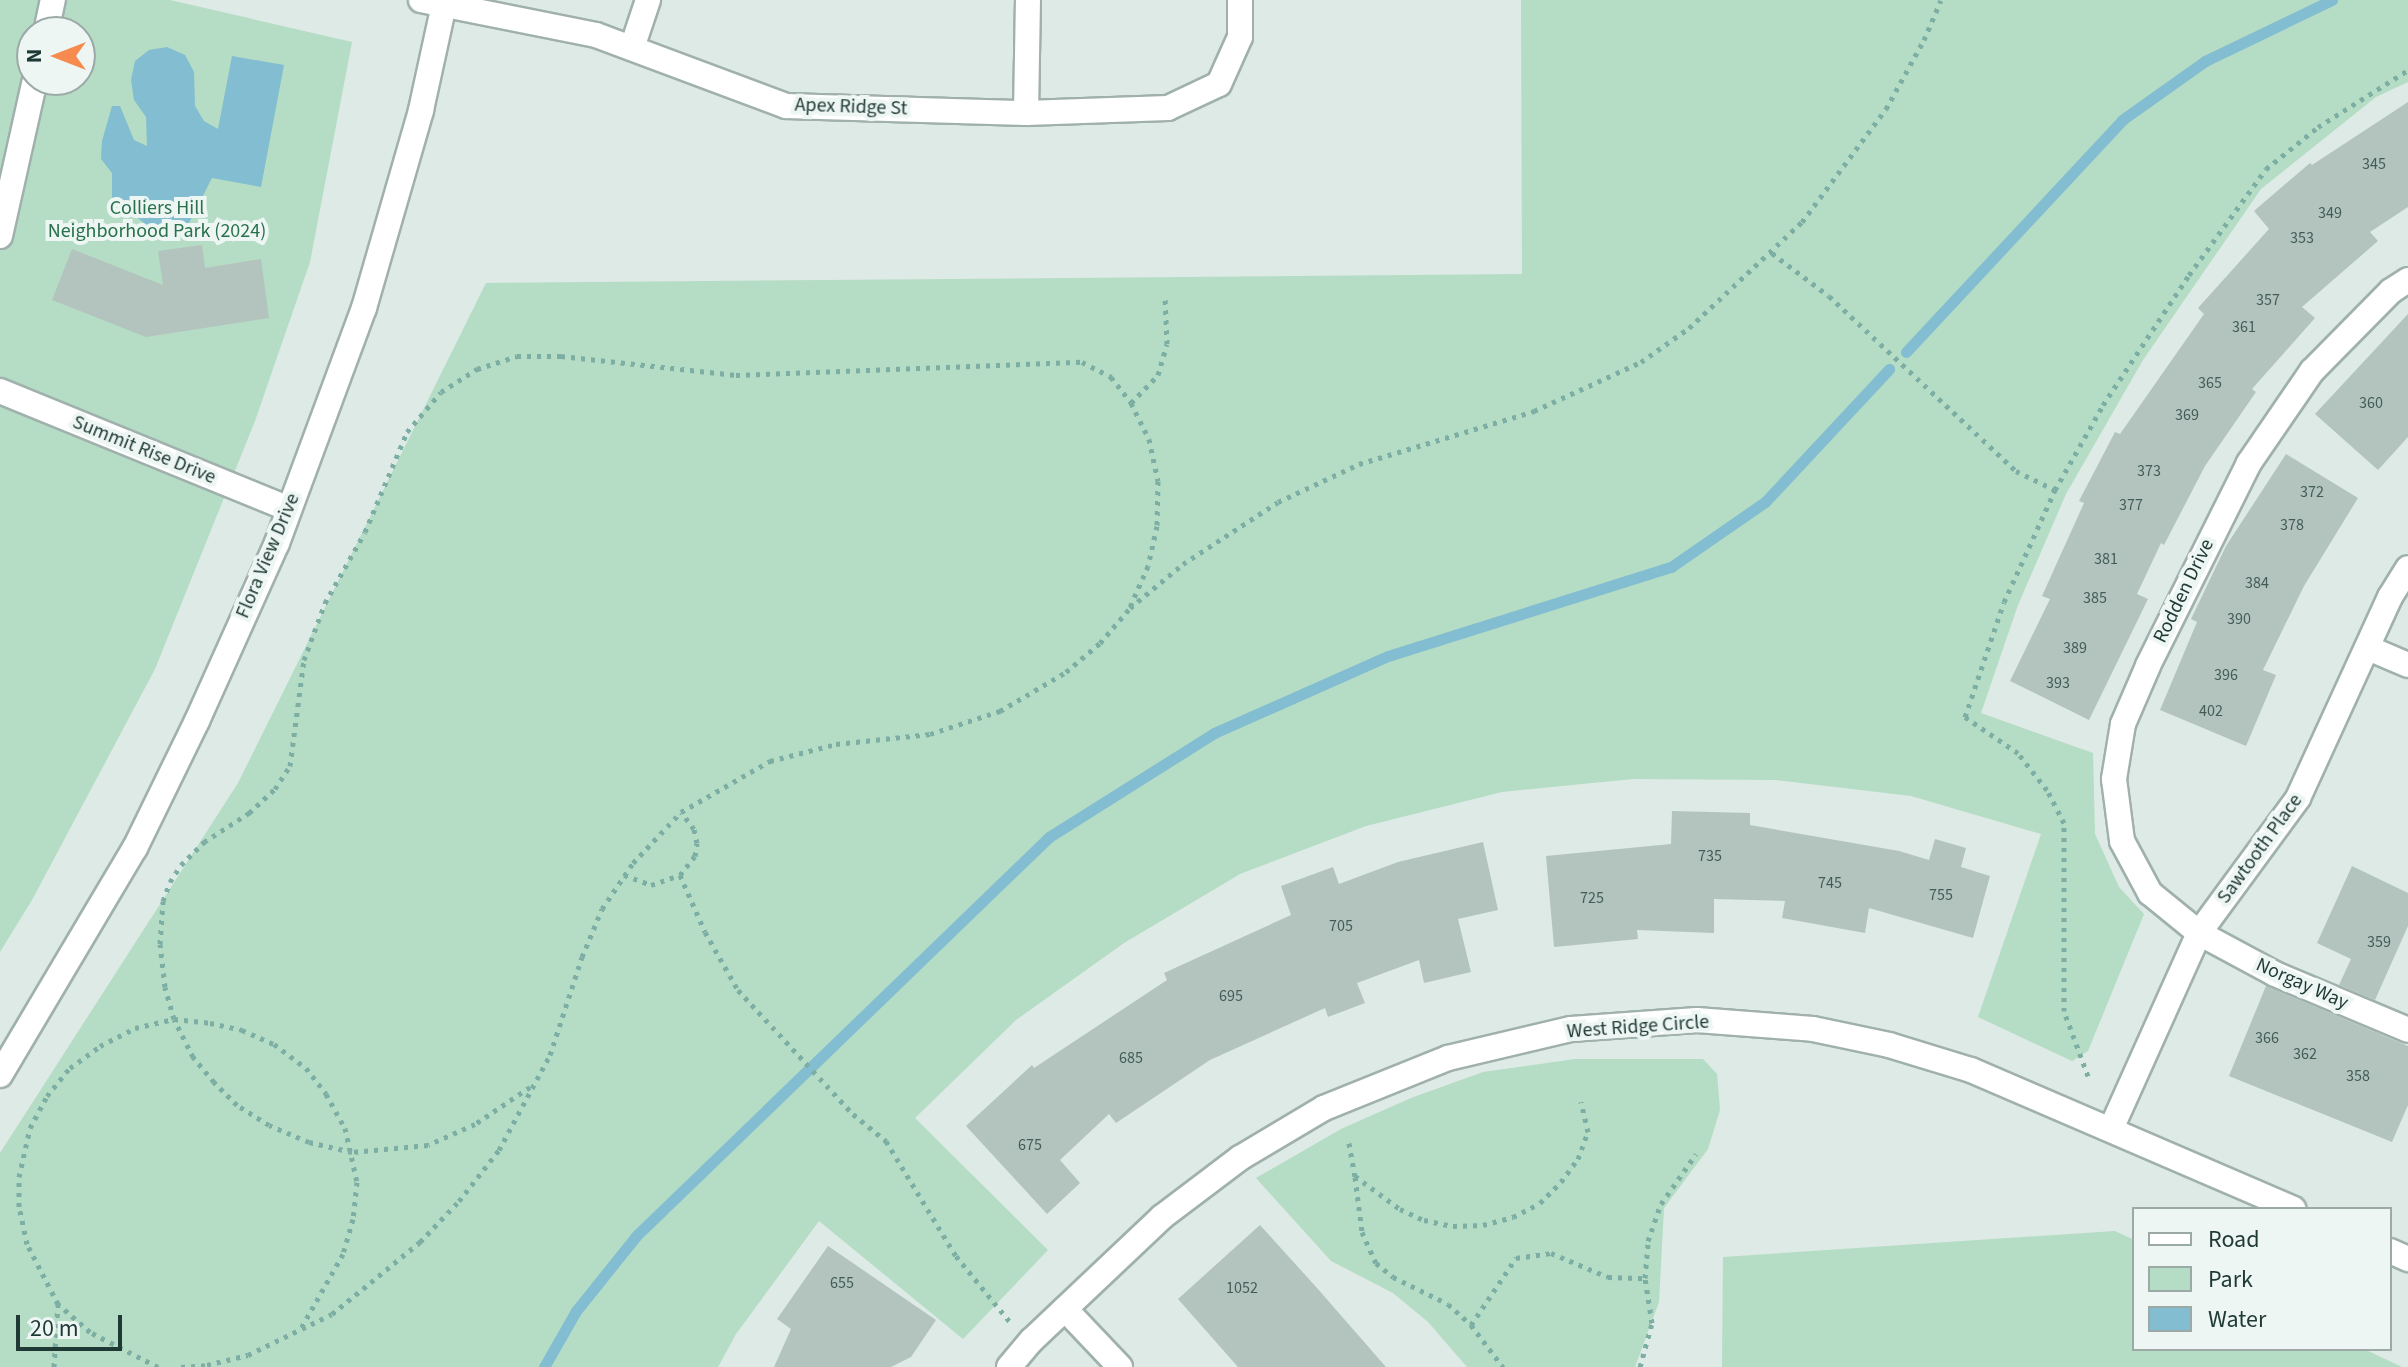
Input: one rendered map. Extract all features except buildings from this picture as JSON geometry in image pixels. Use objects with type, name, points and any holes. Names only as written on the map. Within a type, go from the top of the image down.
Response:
[{"type":"street","points":[[632,48],[648,0]]},
{"type":"street","points":[[1026,113],[1028,0]]},
{"type":"street","name":"Apex Ridge St","points":[[437,2],[596,35],[786,106],[1026,113],[1168,108],[1219,84],[1240,37],[1240,0]]},
{"type":"street","name":"Flora View Drive","points":[[0,1075],[135,848],[197,721],[289,509],[364,308],[421,110],[437,2]]},
{"type":"street","points":[[0,236],[31,96]]},
{"type":"street","name":"Rodden Drive","points":[[2199,933],[2150,893],[2122,841],[2114,779],[2123,724],[2192,573],[2249,463],[2312,371],[2391,291],[2408,280]]},
{"type":"street","name":"Summit Rise Drive","points":[[0,391],[289,509]]},
{"type":"street","name":"Sawtooth Place","points":[[2111,1129],[2199,933],[2298,798],[2390,597],[2408,568]]},
{"type":"street","points":[[2368,648],[2408,665]]},
{"type":"street","name":"Norgay Way","points":[[2199,933],[2275,974],[2408,1030]]},
{"type":"street","name":"West Ridge Circle","points":[[1009,1367],[1032,1340],[1162,1217],[1240,1158],[1324,1108],[1448,1058],[1571,1029],[1697,1020],[1813,1029],[1889,1045],[1971,1070],[2288,1207]]},
{"type":"street","points":[[1065,1309],[1120,1367]]},
{"type":"path","points":[[181,1367],[207,1365],[248,1355],[332,1314],[420,1242],[459,1201],[499,1150],[550,1055],[582,957],[602,909],[624,875],[681,812],[770,761],[836,744],[930,734],[1000,711],[1066,672],[1100,643],[1130,608],[1183,564],[1278,502],[1359,464],[1534,411],[1641,362],[1689,328],[1772,253],[1851,160],[1886,109],[1941,0]]},
{"type":"path","points":[[2088,1076],[2064,1011],[2064,823],[2047,790],[2018,753],[1965,717],[2004,602],[2055,490],[2103,405],[2189,275],[2266,169],[2318,127],[2408,70]]},
{"type":"path","points":[[1772,253],[1829,296],[2016,471],[2055,490]]},
{"type":"path","points":[[1131,403],[1158,375],[1167,344],[1165,297]]},
{"type":"path","points":[[533,1085],[475,1124],[428,1145],[352,1152],[309,1142],[269,1125],[237,1105],[193,1057],[174,1019],[160,944],[163,901],[181,865],[204,842],[249,813],[275,789],[290,766],[304,660],[325,603],[365,532],[407,432],[441,392],[477,369],[517,356],[546,356],[736,375],[1082,362],[1111,377],[1131,403],[1149,439],[1158,481],[1157,526],[1148,566],[1130,608]]},
{"type":"path","points":[[624,875],[651,885],[680,875],[695,856],[697,843],[694,829],[681,812]]},
{"type":"path","points":[[680,875],[705,932],[738,990],[764,1022],[853,1114],[886,1141],[978,1287],[1002,1315],[1032,1340]]},
{"type":"path","points":[[158,1367],[90,1332],[58,1304],[44,1284],[27,1244],[19,1207],[19,1177],[30,1128],[47,1096],[70,1068],[100,1046],[135,1028],[174,1019],[242,1030],[274,1044],[306,1068],[326,1094],[345,1128],[357,1182],[353,1219],[343,1254],[300,1331]]},
{"type":"path","points":[[1355,1176],[1400,1209],[1424,1220],[1468,1225],[1513,1217],[1540,1203],[1578,1159],[1588,1132],[1581,1102]]},
{"type":"path","points":[[1349,1143],[1362,1232],[1376,1263],[1393,1277],[1448,1304],[1471,1325],[1503,1367]]},
{"type":"path","points":[[1640,1367],[1652,1323],[1645,1278],[1648,1241],[1661,1204],[1696,1154]]},
{"type":"path","points":[[1471,1325],[1516,1258],[1551,1253],[1608,1277],[1645,1278]]},
{"type":"path","points":[[54,1367],[58,1304]]},
{"type":"green space","name":"Colliers Hill Neighborhood Park (2024)","points":[[0,0],[170,0],[352,42],[310,262],[255,421],[155,669],[32,900],[0,952]]},
{"type":"green space","points":[[1521,0],[2408,0],[2408,82],[2376,97],[2261,189],[2143,360],[2066,494],[2018,605],[1981,713],[2093,753],[2095,834],[2119,887],[2144,914],[2088,1051],[2072,1061],[1978,1017],[2041,834],[1911,796],[1776,780],[1633,779],[1502,792],[1366,826],[1240,874],[1124,943],[1016,1020],[915,1118],[1048,1250],[963,1339],[819,1221],[736,1334],[718,1367],[0,1367],[0,1153],[238,783],[486,283],[1522,274]]},
{"type":"green space","points":[[1575,1059],[1703,1059],[1717,1074],[1720,1110],[1708,1149],[1664,1208],[1659,1302],[1635,1367],[1467,1367],[1428,1322],[1393,1293],[1331,1261],[1256,1178],[1341,1129],[1411,1098],[1483,1072]]},
{"type":"green space","points":[[2115,1231],[2132,1239],[2132,1351],[2368,1351],[2402,1367],[1722,1367],[1723,1257]]},
{"type":"water","points":[[167,47],[185,55],[194,72],[195,106],[204,121],[218,129],[232,56],[284,65],[261,187],[212,178],[189,223],[148,226],[112,198],[112,173],[101,159],[102,141],[112,106],[120,106],[134,140],[147,146],[146,117],[134,100],[131,80],[135,61],[149,50]]},
{"type":"waterway","points":[[1906,352],[2122,120],[2205,61],[2332,0]]},
{"type":"waterway","points":[[544,1367],[576,1311],[636,1236],[1049,837],[1214,733],[1388,656],[1671,567],[1765,502],[1889,369]]}]
